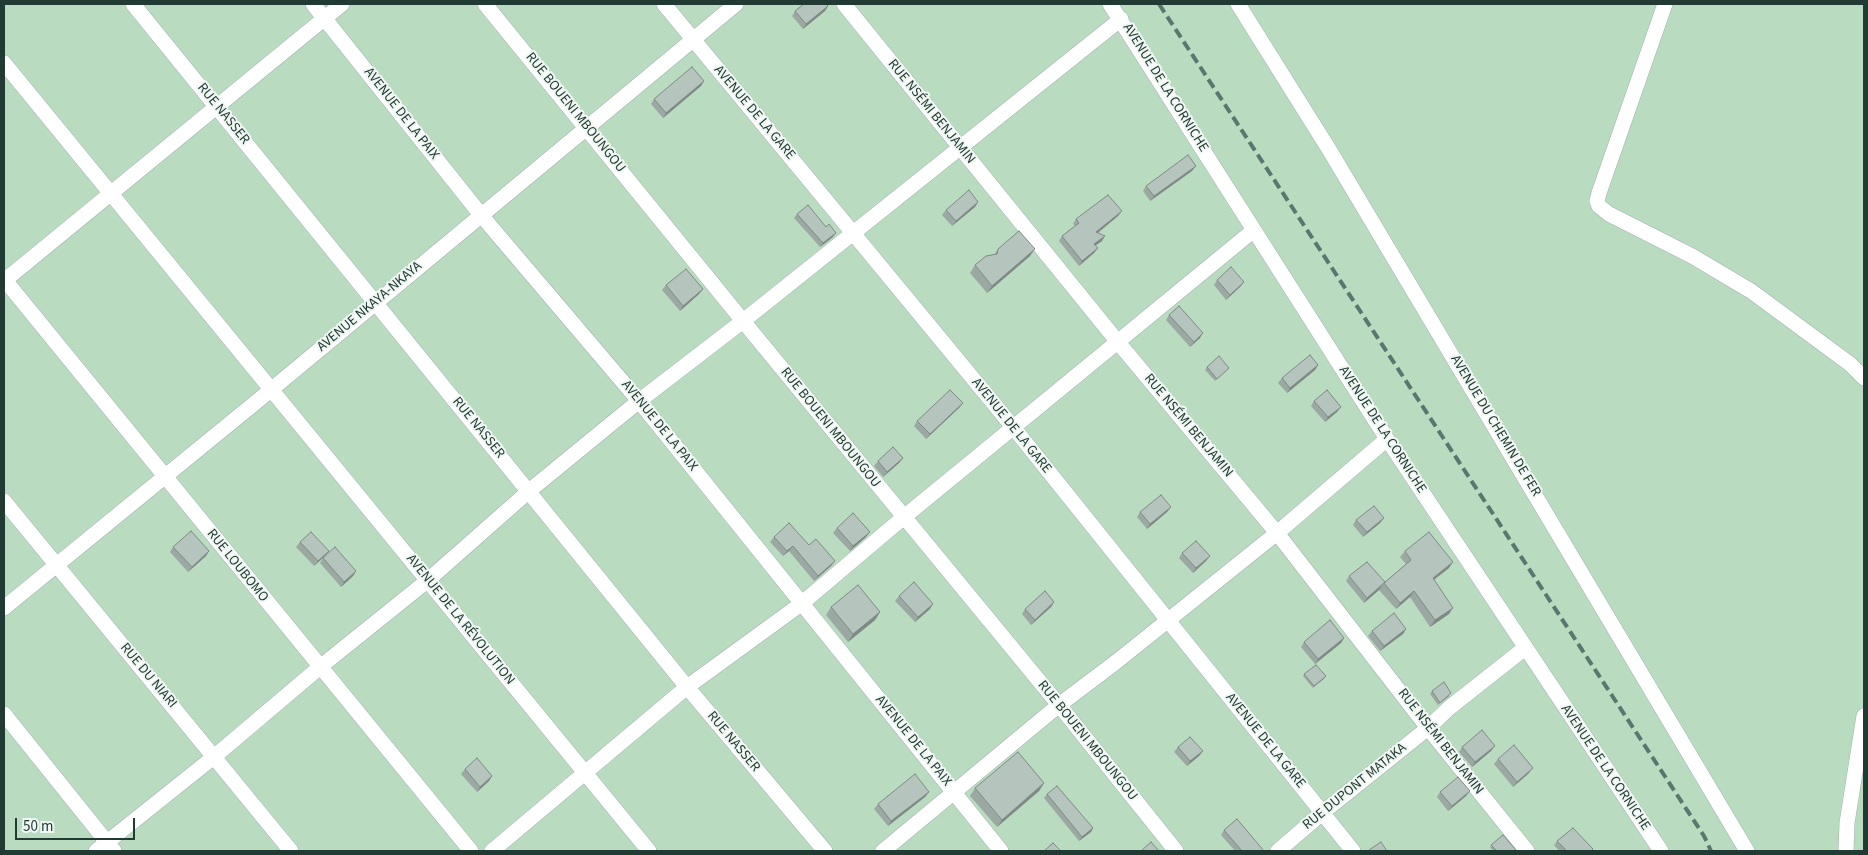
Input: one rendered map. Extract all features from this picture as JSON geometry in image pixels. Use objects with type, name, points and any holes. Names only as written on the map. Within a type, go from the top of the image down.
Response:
[{"type":"street","name":"RUE NASSER","points":[[133,4],[687,687],[825,851]]},
{"type":"street","name":"AVENUE DE LA PAIX","points":[[314,4],[481,215],[639,401],[1001,851]]},
{"type":"street","points":[[4,280],[342,4]]},
{"type":"street","name":"RUE BOUENI MBOUNGOU","points":[[485,4],[1059,705],[1176,851]]},
{"type":"street","name":"AVENUE DE LA GARE","points":[[664,4],[1013,427],[1354,851]]},
{"type":"street","name":"AVENUE NKAYA-NKAYA","points":[[4,608],[272,389],[374,302],[736,4]]},
{"type":"street","name":"RUE NSÉMI BENJAMIN","points":[[844,4],[1117,340],[1277,533],[1428,728],[1527,851]]},
{"type":"street","name":"AVENUE DE LA CORNICHE","points":[[1110,4],[1121,18],[1387,439],[1661,851]]},
{"type":"street","name":"AVENUE DU CHEMIN DE FER","points":[[1238,4],[1330,150],[1747,851]]},
{"type":"street","points":[[1666,4],[1599,193],[1597,201],[1599,206],[1609,214],[1692,256],[1744,287],[1850,364],[1864,378]]},
{"type":"street","points":[[4,714],[106,848],[320,667],[427,581],[529,491],[639,401],[743,321],[1121,18]]},
{"type":"street","name":"AVENUE DE LA RÉVOLUTION","points":[[4,63],[649,851]]},
{"type":"street","points":[[492,851],[586,774],[687,687],[801,604],[1117,340],[1254,230]]},
{"type":"street","name":"RUE LOUBOMO","points":[[4,280],[471,851]]},
{"type":"street","points":[[883,851],[1059,705],[1116,662],[1277,533],[1387,439]]},
{"type":"street","name":"RUE DU NIARI","points":[[4,501],[291,851]]},
{"type":"street","name":"RUE DUPONT MATAKA","points":[[1278,851],[1428,728],[1448,708],[1525,648]]},
{"type":"street","points":[[1846,851],[1847,823],[1864,716]]},
{"type":"green space","points":[[4,4],[1864,4],[1864,851],[4,851]]},
{"type":"building","points":[[804,4],[826,4],[828,6],[806,24],[795,11]]},
{"type":"building","points":[[692,67],[704,81],[666,113],[654,99]]},
{"type":"building","points":[[1188,155],[1196,166],[1154,196],[1146,186]]},
{"type":"building","points":[[969,190],[978,202],[956,221],[946,210]]},
{"type":"building","points":[[1108,195],[1122,211],[1096,232],[1105,236],[1094,244],[1098,248],[1082,261],[1062,236],[1079,223],[1076,219]]},
{"type":"building","points":[[808,205],[826,227],[829,224],[836,233],[823,243],[797,214]]},
{"type":"building","points":[[1019,231],[1035,249],[992,286],[975,265],[986,256],[997,254],[998,249]]},
{"type":"building","points":[[1231,267],[1244,282],[1230,295],[1217,280]]},
{"type":"building","points":[[686,269],[703,289],[683,306],[666,285]]},
{"type":"building","points":[[1179,306],[1203,333],[1194,342],[1169,315]]},
{"type":"building","points":[[1310,355],[1318,365],[1290,388],[1282,378]]},
{"type":"building","points":[[1219,356],[1229,368],[1217,379],[1207,367]]},
{"type":"building","points":[[950,390],[963,403],[930,434],[917,421]]},
{"type":"building","points":[[1327,390],[1341,407],[1328,417],[1314,401]]},
{"type":"building","points":[[893,447],[903,458],[887,472],[878,461]]},
{"type":"building","points":[[1161,495],[1171,507],[1150,524],[1140,512]]},
{"type":"building","points":[[1374,506],[1384,518],[1367,532],[1356,520]]},
{"type":"building","points":[[853,513],[870,532],[853,546],[837,528]]},
{"type":"building","points":[[789,523],[809,545],[816,539],[835,561],[818,576],[793,546],[787,551],[774,537]]},
{"type":"building","points":[[191,531],[209,551],[192,567],[173,547]]},
{"type":"building","points":[[311,532],[329,551],[318,561],[300,542]]},
{"type":"building","points":[[1429,532],[1453,562],[1433,578],[1453,608],[1435,620],[1414,591],[1400,603],[1384,583],[1411,560],[1405,551]]},
{"type":"building","points":[[1196,541],[1210,556],[1196,568],[1182,553]]},
{"type":"building","points":[[335,547],[356,571],[344,582],[323,558]]},
{"type":"building","points":[[1367,562],[1385,582],[1367,598],[1349,576]]},
{"type":"building","points":[[914,582],[933,604],[918,617],[899,596]]},
{"type":"building","points":[[858,585],[880,612],[853,634],[831,607]]},
{"type":"building","points":[[1045,591],[1054,602],[1035,620],[1025,609]]},
{"type":"building","points":[[1394,613],[1406,629],[1384,646],[1372,631]]},
{"type":"building","points":[[1330,620],[1344,638],[1318,659],[1304,642]]},
{"type":"building","points":[[1316,665],[1326,676],[1314,686],[1304,674]]},
{"type":"building","points":[[1444,682],[1451,693],[1440,703],[1432,691]]},
{"type":"building","points":[[1482,730],[1495,746],[1475,762],[1462,747]]},
{"type":"building","points":[[1190,737],[1203,751],[1190,761],[1178,747]]},
{"type":"building","points":[[1514,745],[1533,768],[1517,782],[1498,759]]},
{"type":"building","points":[[1018,752],[1044,783],[1002,820],[975,788]]},
{"type":"building","points":[[477,758],[492,776],[480,787],[465,769]]},
{"type":"building","points":[[915,774],[929,792],[891,821],[878,804]]},
{"type":"building","points":[[1458,777],[1470,791],[1452,806],[1440,792]]},
{"type":"building","points":[[1057,786],[1093,828],[1082,837],[1047,794]]},
{"type":"building","points":[[1237,819],[1264,851],[1242,851],[1224,830]]},
{"type":"building","points":[[1573,828],[1593,849],[1591,851],[1567,851],[1557,841]]},
{"type":"building","points":[[1503,835],[1517,851],[1497,851],[1491,845]]},
{"type":"building","points":[[1151,842],[1159,851],[1141,851]]},
{"type":"building","points":[[1381,842],[1387,851],[1369,850]]},
{"type":"building","points":[[1053,843],[1061,851],[1044,851]]},
{"type":"railway","points":[[1159,4],[1704,836],[1711,851]]}]
